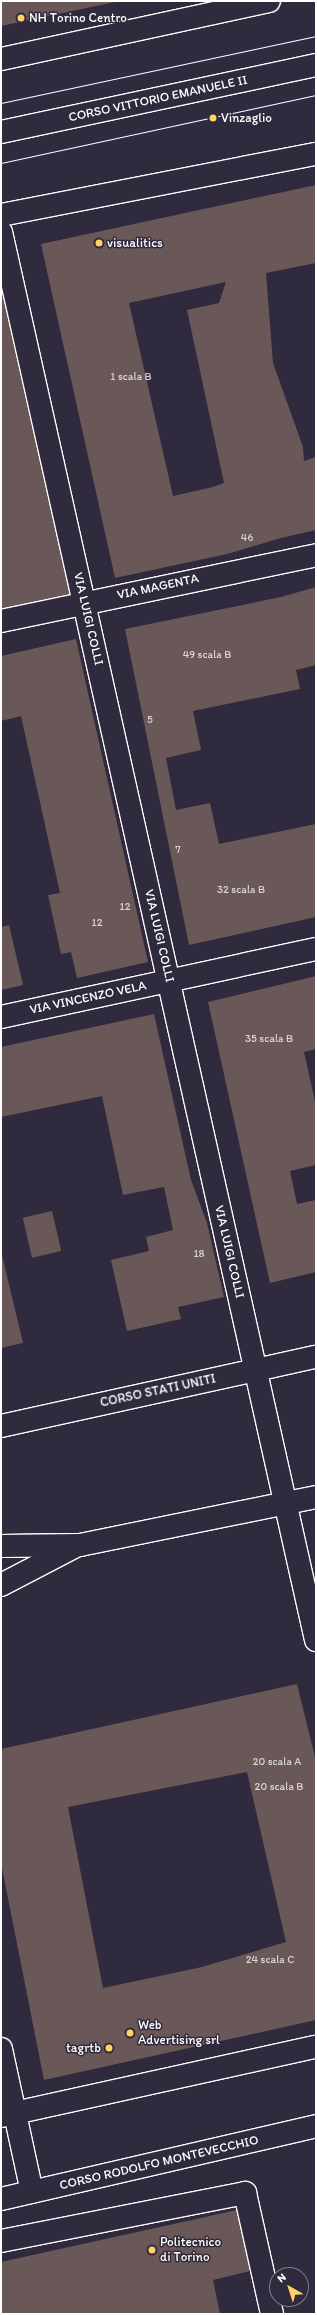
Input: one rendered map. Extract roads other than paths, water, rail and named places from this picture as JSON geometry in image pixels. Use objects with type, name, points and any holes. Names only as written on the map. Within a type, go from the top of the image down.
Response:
[{"type":"street","points":[[1,59],[269,1]]},
{"type":"street","name":"CORSO VITTORIO EMANUELE II","points":[[1,132],[316,65]]},
{"type":"street","points":[[1,215],[316,154]]},
{"type":"street","name":"VIA LUIGI COLLI","points":[[1,232],[316,1640]]},
{"type":"street","name":"VIA MAGENTA","points":[[1,621],[316,554]]},
{"type":"street","name":"VIA VINCENZO VELA","points":[[1,1017],[316,949]]},
{"type":"street","name":"CORSO STATI UNITI","points":[[1,1426],[316,1356]]},
{"type":"street","points":[[1,1546],[80,1545],[316,1497]]},
{"type":"street","points":[[1,1585],[8,1583],[80,1545]]},
{"type":"street","points":[[8,2114],[316,2047]]},
{"type":"street","points":[[1,2049],[8,2114],[32,2192]]},
{"type":"street","name":"CORSO RODOLFO MONTEVECCHIO","points":[[1,2199],[316,2126]]},
{"type":"street","points":[[1,2241],[245,2193],[272,2314]]},
{"type":"tram line","points":[[1,103],[316,36]]},
{"type":"tram line","points":[[1,163],[316,95]]},
{"type":"place","name":"NH Torino Centro","points":[[21,18]]},
{"type":"place","name":"Vinzaglio","points":[[213,118]]},
{"type":"place","name":"visualitics","points":[[99,243]]},
{"type":"place","name":"Web Advertising srl","points":[[130,2033]]},
{"type":"place","name":"tagrtb","points":[[109,2048]]},
{"type":"place","name":"Politecnico di Torino","points":[[152,2250]]}]
